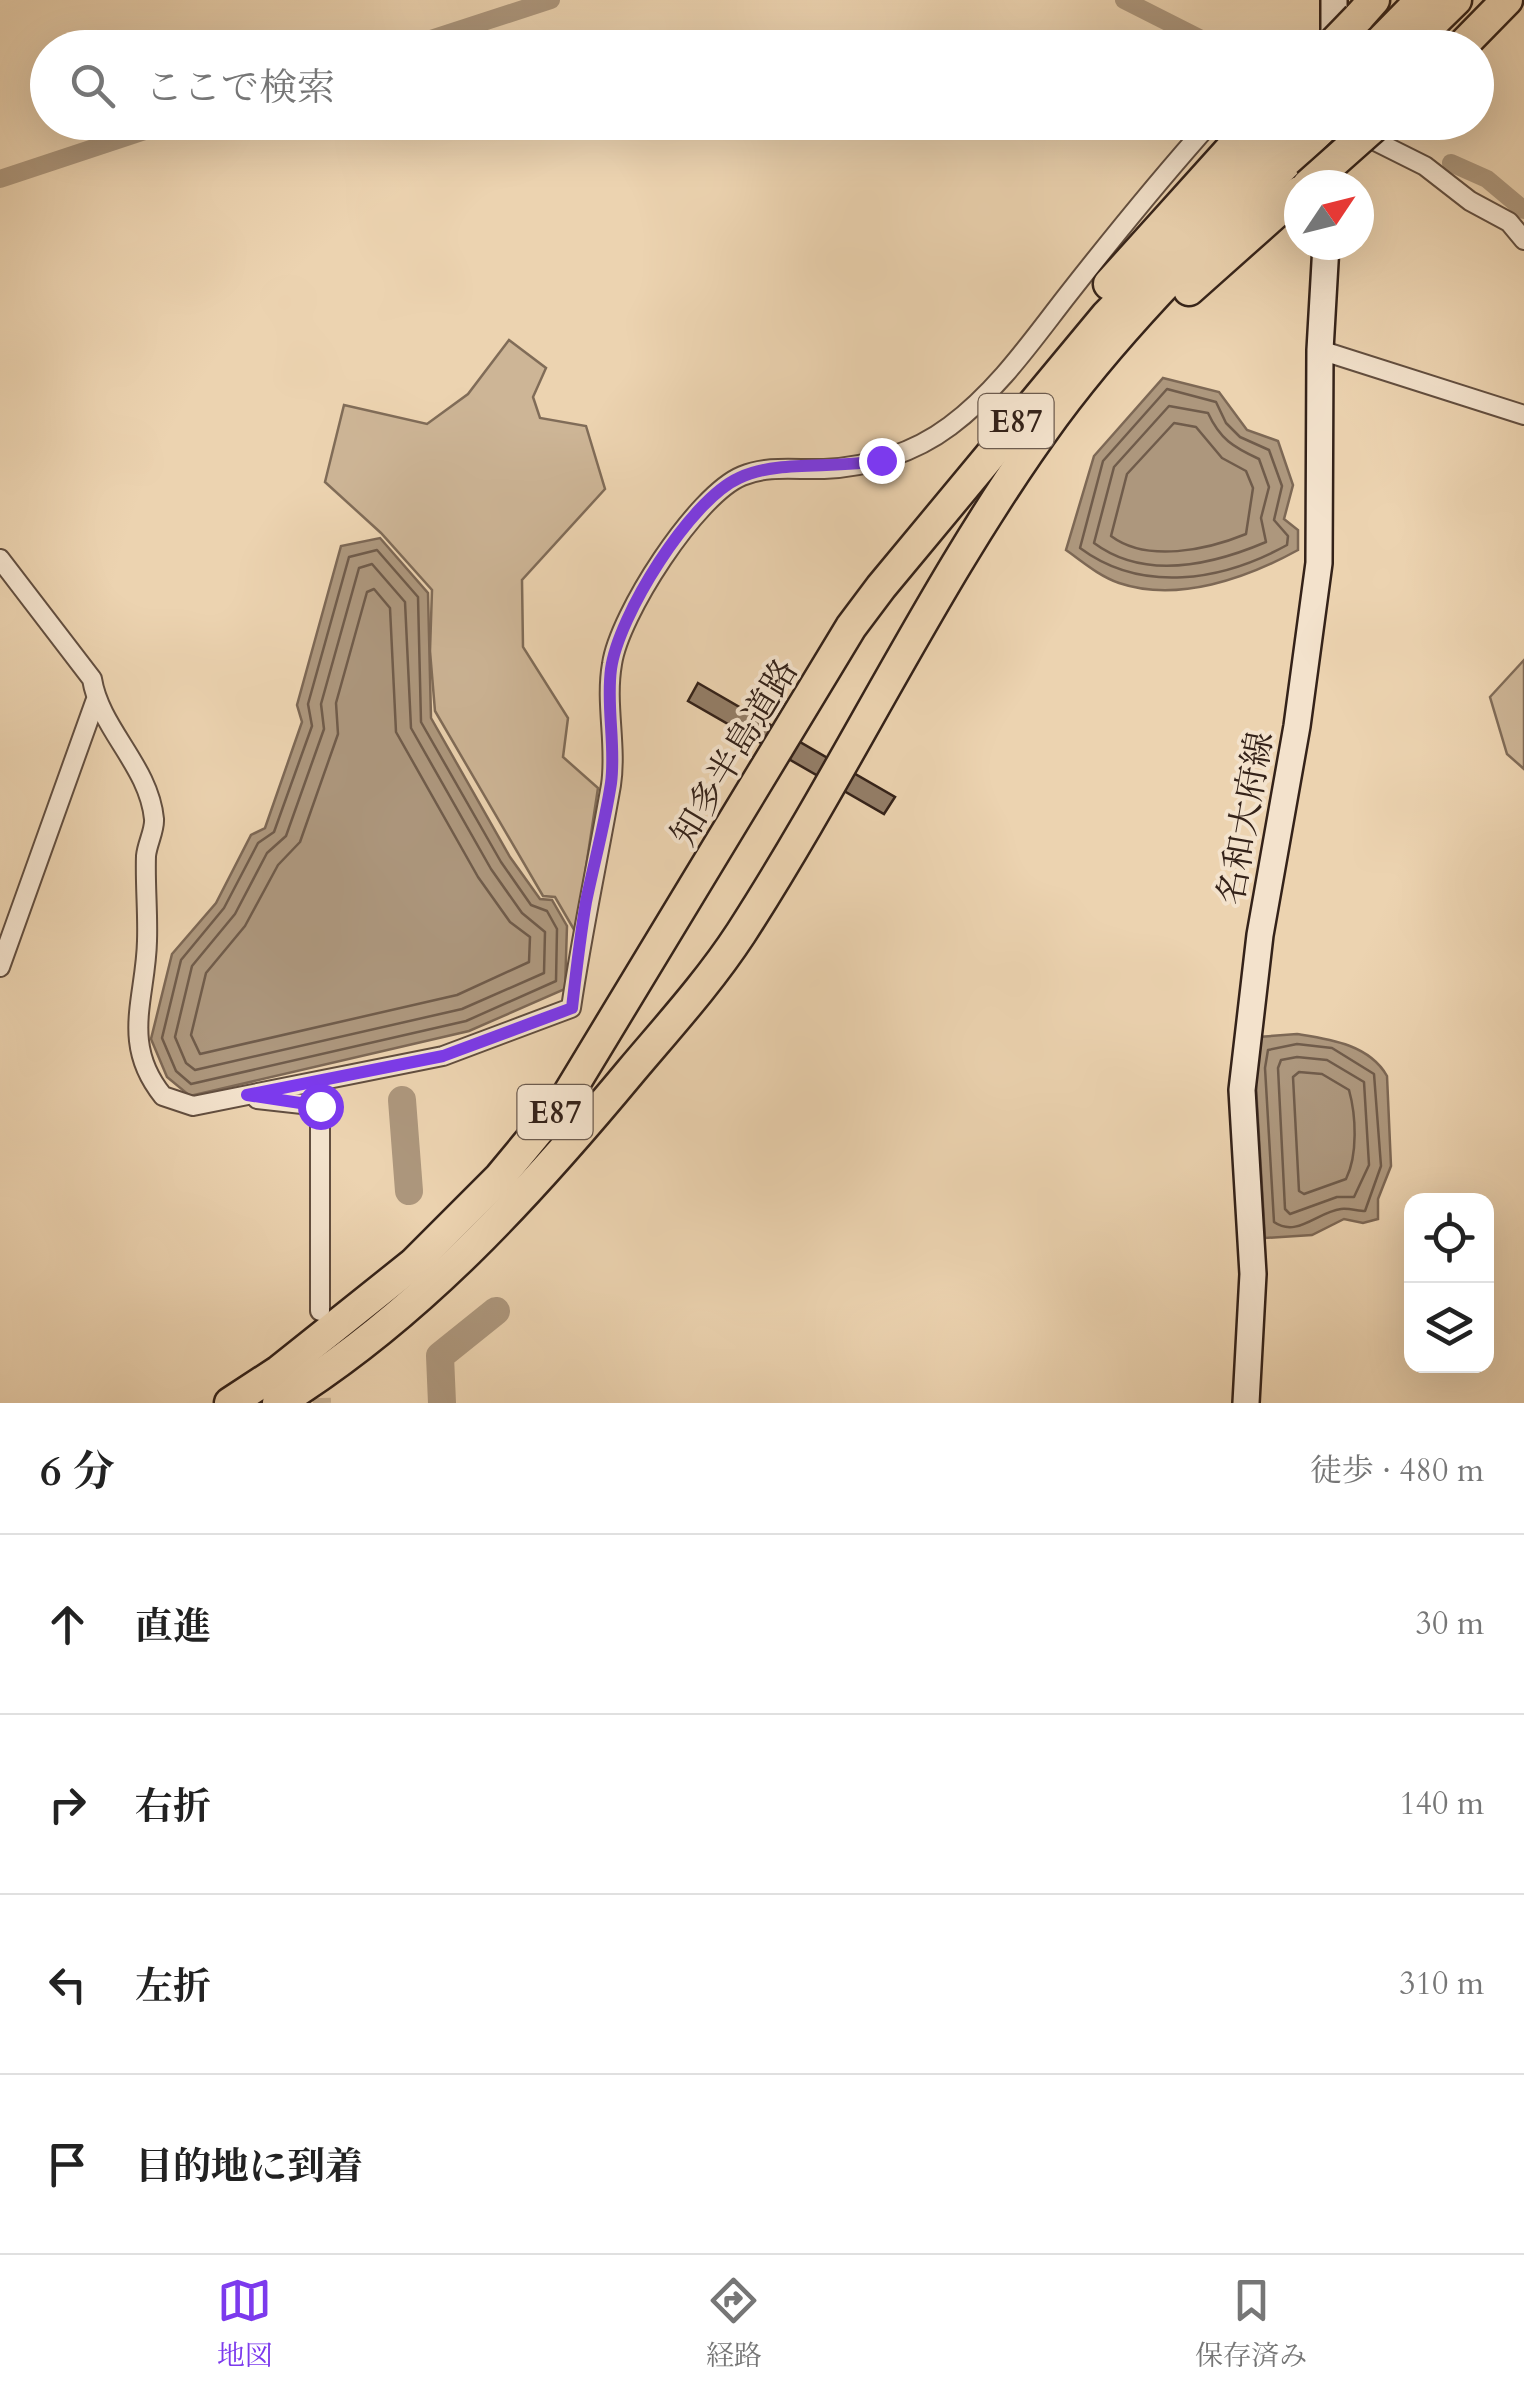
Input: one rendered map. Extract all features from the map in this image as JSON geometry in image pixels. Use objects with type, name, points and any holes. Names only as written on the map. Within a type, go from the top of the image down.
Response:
[{"type":"highway","points":[[1392,30],[1421,0]]},
{"type":"highway","points":[[1425,30],[1456,0]]},
{"type":"highway","points":[[1478,30],[1507,0]]},
{"type":"highway","points":[[1341,30],[1355,6]]},
{"type":"highway","name":"知多半島道路","points":[[230,1403],[279,1371],[413,1264],[500,1178],[567,1096],[851,627],[986,457],[1030,381],[1194,186],[1271,140]]},
{"type":"highway","name":"E87","points":[[278,1403],[379,1329],[497,1224],[558,1158],[707,980],[740,933],[1028,454],[1278,140]]},
{"type":"highway","points":[[1325,170],[1359,140]]},
{"type":"highway","points":[[1028,454],[1219,260],[1284,205]]},
{"type":"main road","points":[[1330,170],[1332,140]]},
{"type":"main road","name":"名和大府線","points":[[1246,1403],[1253,1274],[1242,1090],[1260,935],[1298,726],[1319,563],[1320,350],[1325,260]]},
{"type":"street","points":[[0,559],[69,644],[92,680],[96,702],[134,762],[155,820],[146,851],[148,946],[137,1006],[141,1050],[163,1096],[177,1104],[193,1106],[443,1056],[572,1008],[585,906],[612,780],[609,686],[615,645],[655,573],[702,504],[721,487],[764,469],[852,466],[904,453],[948,428],[977,405],[1017,360],[1151,189],[1195,140]]},
{"type":"street","points":[[1371,140],[1426,166],[1470,201],[1509,222],[1524,240]]},
{"type":"street","points":[[1320,350],[1524,414]]},
{"type":"street","points":[[0,967],[96,702]]},
{"type":"street","points":[[247,1095],[320,1106],[320,1310]]},
{"type":"shaded area","points":[[509,340],[546,368],[533,397],[540,418],[586,426],[605,489],[522,580],[523,647],[568,718],[563,757],[598,788],[576,933],[555,897],[543,896],[435,711],[430,651],[432,590],[381,533],[325,482],[344,405],[427,424],[468,394]]},
{"type":"shaded area","points":[[1524,660],[1524,769],[1507,754],[1490,697]]},
{"type":"water","points":[[1163,378],[1219,392],[1247,430],[1278,441],[1293,485],[1284,519],[1298,530],[1298,550],[1235,578],[1165,590],[1119,583],[1066,550],[1094,456]]},
{"type":"water","points":[[380,538],[428,593],[431,718],[510,857],[540,899],[552,900],[567,926],[565,989],[469,1031],[190,1096],[167,1077],[151,1039],[172,954],[216,903],[251,835],[265,828],[302,722],[297,705],[341,546]]},
{"type":"water","points":[[1297,1034],[1359,1050],[1387,1076],[1391,1166],[1378,1199],[1378,1219],[1363,1223],[1344,1219],[1312,1235],[1265,1238],[1255,1068],[1258,1037]]},
{"type":"building","points":[[698,683],[895,797],[884,814],[688,701]]},
{"type":"waterway","points":[[458,30],[551,0]]},
{"type":"waterway","points":[[1124,0],[1183,30]]},
{"type":"waterway","points":[[0,179],[118,140]]},
{"type":"waterway","points":[[1451,163],[1487,179],[1524,210]]},
{"type":"waterway","points":[[402,1100],[409,1191]]},
{"type":"waterway","points":[[442,1403],[440,1356],[496,1311]]},
{"type":"tunnel","points":[[321,1371],[322,1403]]},
{"type":"route","points":[[320,1106],[256,1100],[247,1095],[443,1056],[572,1008],[585,906],[612,780],[609,686],[615,645],[655,573],[702,504],[721,487],[742,476],[764,469],[852,466],[881,460]]}]
